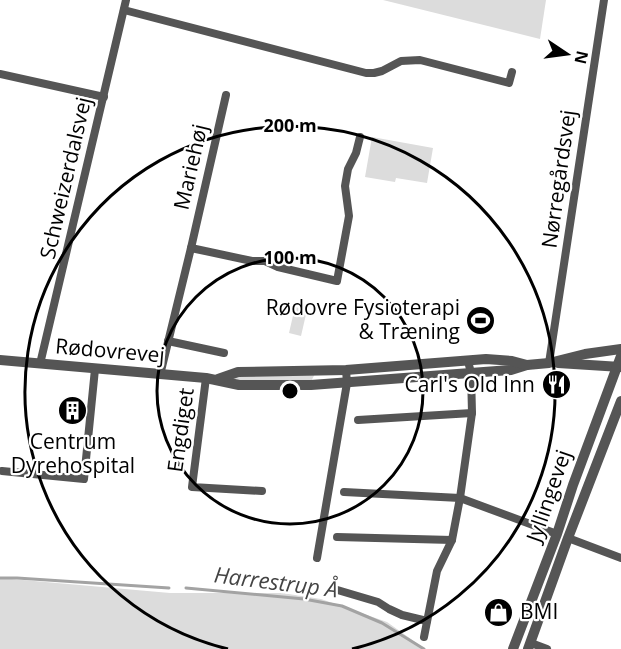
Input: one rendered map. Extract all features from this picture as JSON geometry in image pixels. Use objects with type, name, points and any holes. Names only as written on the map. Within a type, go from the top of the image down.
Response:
[{"type":"street","name":"Schweizerdalsvej","points":[[40,364],[126,0]]},
{"type":"street","name":"Nørregårdsvej","points":[[549,363],[604,0]]},
{"type":"street","points":[[124,10],[366,73],[382,71],[401,61],[420,60],[509,83],[512,72]]},
{"type":"street","points":[[0,74],[104,97]]},
{"type":"street","name":"Mariehøj","points":[[160,375],[226,94]]},
{"type":"street","points":[[191,248],[252,261],[265,261],[278,267],[337,281],[348,216],[345,186],[348,169],[356,153],[360,137]]},
{"type":"street","points":[[168,341],[224,353]]},
{"type":"street","name":"Rødovrevej","points":[[549,363],[585,354],[621,349]]},
{"type":"street","name":"Rødovrevej","points":[[0,360],[212,379],[238,385],[261,386],[347,383],[511,370],[527,365],[549,363],[620,363]]},
{"type":"street","points":[[424,637],[437,572],[452,540],[460,498],[472,414],[471,373],[468,361]]},
{"type":"street","name":"Rødovrevej","points":[[212,379],[238,372],[346,370],[468,361],[512,361],[527,365]]},
{"type":"street","name":"Jyllingevej","points":[[547,649],[530,646],[563,536],[573,485],[620,363]]},
{"type":"street","points":[[2,471],[84,479],[95,369]]},
{"type":"street","points":[[316,558],[347,383],[346,370]]},
{"type":"street","name":"Engdiget","points":[[212,379],[192,487],[262,491]]},
{"type":"street","name":"Jyllingevej","points":[[513,649],[621,401]]},
{"type":"street","points":[[358,420],[472,414]]},
{"type":"street","points":[[344,492],[460,498],[563,536]]},
{"type":"street","name":"Jyllingevej","points":[[563,536],[621,558]]},
{"type":"street","points":[[337,537],[452,540]]},
{"type":"street","points":[[334,589],[378,602],[402,615],[427,621]]},
{"type":"shaded area","points":[[383,0],[546,0],[540,39]]},
{"type":"shaded area","points":[[372,137],[433,148],[427,183],[396,178],[395,182],[365,177]]},
{"type":"shaded area","points":[[295,307],[307,310],[301,336],[289,333]]},
{"type":"shaded area","points":[[315,374],[310,383],[245,383],[230,377]]},
{"type":"shaded area","points":[[0,578],[170,593],[282,593],[321,599],[387,622],[425,649],[0,649]]},
{"type":"waterway","name":"Harrestrup Å","points":[[0,578],[169,588]]},
{"type":"waterway","name":"Harrestrup Å","points":[[186,588],[304,599],[342,606],[382,623],[424,649]]},
{"type":"place","name":"Rødovre Fysioterapi & Træning","points":[[481,320]]},
{"type":"place","name":"Carl's Old Inn","points":[[556,385]]},
{"type":"place","name":"Centrum Dyrehospital","points":[[73,411]]},
{"type":"place","name":"BMI","points":[[499,612]]}]
